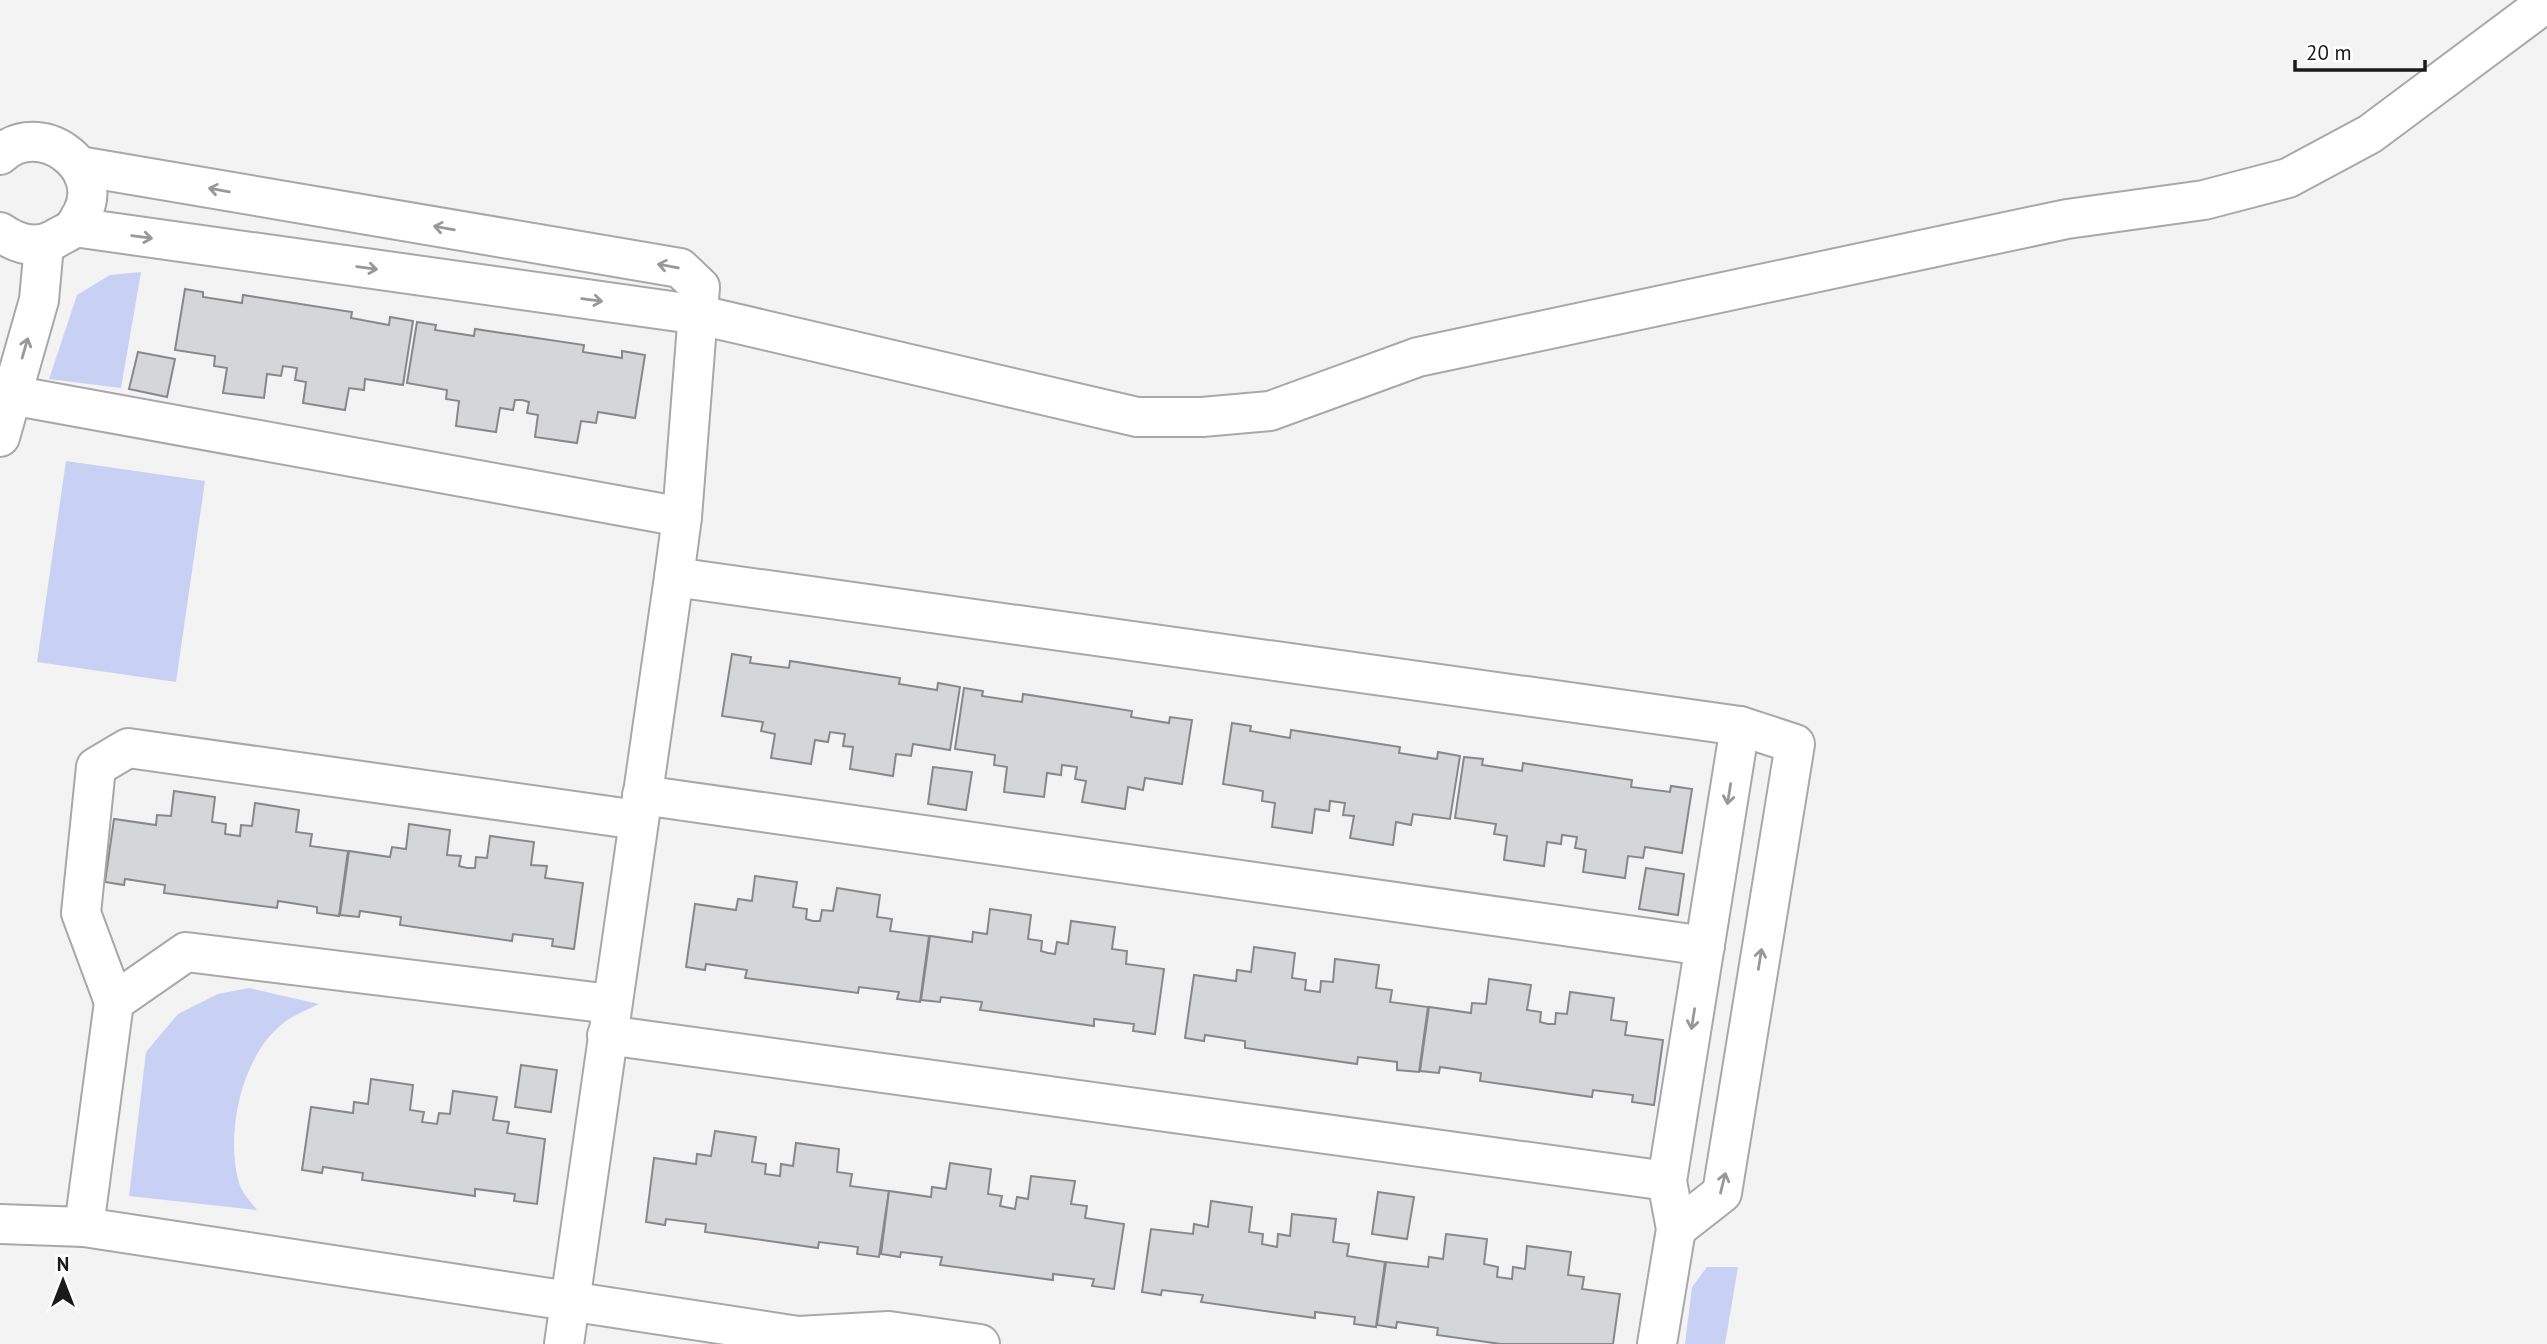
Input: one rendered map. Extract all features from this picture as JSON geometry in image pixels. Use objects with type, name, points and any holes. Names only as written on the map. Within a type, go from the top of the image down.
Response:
[{"type":"street","points":[[0,232],[16,243],[59,236],[700,315],[1137,417],[1202,417],[1270,411],[1418,357],[1444,351],[2067,219],[2204,200],[2288,178],[2370,134],[2547,2]]},
{"type":"street","points":[[0,437],[59,236],[85,208],[86,186],[79,166],[60,148],[35,141],[3,144]]},
{"type":"street","points":[[79,166],[680,268],[700,287],[700,315],[682,517],[564,1344]]},
{"type":"street","points":[[11,396],[682,517]]},
{"type":"street","points":[[674,577],[1740,726],[1795,744],[1722,1193],[1676,1229]]},
{"type":"street","points":[[1657,1344],[1676,1229],[1667,1181],[1740,726]]},
{"type":"street","points":[[84,1227],[114,1002],[81,914],[96,767],[128,748],[640,807],[1705,946]]},
{"type":"street","points":[[114,1002],[186,952],[609,1020],[1667,1181]]},
{"type":"street","points":[[0,1224],[84,1227],[570,1300],[804,1340],[889,1331],[980,1344]]},
{"type":"shaded area","points":[[141,272],[121,388],[49,379],[77,295],[110,275]]},
{"type":"shaded area","points":[[66,461],[205,481],[176,682],[37,662]]},
{"type":"shaded area","points":[[249,988],[319,1004],[285,1022],[267,1039],[246,1077],[236,1120],[235,1163],[240,1187],[257,1210],[129,1196],[146,1052],[178,1014],[218,994]]},
{"type":"shaded area","points":[[1707,1267],[1738,1267],[1725,1344],[1685,1344],[1692,1287]]},
{"type":"building","points":[[185,289],[203,292],[203,297],[242,303],[243,295],[352,312],[351,318],[389,325],[390,317],[413,321],[403,385],[365,379],[364,390],[349,388],[345,410],[303,403],[306,382],[295,380],[297,368],[283,366],[281,376],[267,374],[264,398],[223,393],[227,368],[214,366],[215,356],[175,350]]},
{"type":"building","points":[[417,322],[436,325],[435,330],[474,336],[475,329],[584,345],[583,352],[622,358],[622,351],[645,355],[635,418],[598,412],[596,423],[581,421],[577,443],[535,437],[538,415],[527,413],[529,402],[515,400],[513,410],[500,408],[496,432],[456,426],[459,401],[446,399],[447,390],[407,383]]},
{"type":"building","points":[[138,352],[175,359],[167,397],[129,389]]},
{"type":"building","points":[[732,654],[751,657],[750,663],[789,668],[790,661],[900,678],[899,684],[937,690],[938,683],[960,687],[950,750],[913,744],[911,756],[896,754],[893,776],[850,769],[853,747],[843,746],[845,734],[830,732],[828,742],[815,740],[811,764],[771,758],[775,734],[761,731],[763,722],[722,716]]},
{"type":"building","points":[[964,688],[983,691],[982,696],[1022,702],[1023,694],[1132,711],[1131,717],[1169,723],[1170,717],[1192,720],[1182,784],[1145,778],[1143,790],[1128,787],[1125,809],[1082,802],[1086,781],[1075,779],[1077,767],[1062,765],[1061,775],[1047,773],[1044,797],[1004,792],[1007,767],[994,765],[995,755],[955,749]]},
{"type":"building","points":[[1232,723],[1251,726],[1250,731],[1290,738],[1291,730],[1400,747],[1399,753],[1437,759],[1438,752],[1460,756],[1450,819],[1413,814],[1411,825],[1396,822],[1393,845],[1350,838],[1354,816],[1343,815],[1345,803],[1330,801],[1329,811],[1315,809],[1312,833],[1272,827],[1275,803],[1262,801],[1263,791],[1223,784]]},
{"type":"building","points":[[1464,757],[1483,759],[1482,765],[1522,771],[1523,763],[1632,780],[1631,787],[1670,792],[1671,786],[1692,789],[1682,853],[1645,847],[1643,858],[1628,856],[1625,878],[1583,872],[1586,850],[1575,848],[1577,837],[1562,835],[1561,844],[1547,842],[1544,866],[1504,860],[1507,836],[1494,834],[1496,824],[1455,818]]},
{"type":"building","points":[[933,767],[972,772],[966,810],[928,804]]},
{"type":"building","points":[[174,791],[215,797],[212,822],[226,824],[225,834],[240,836],[241,825],[252,826],[255,803],[299,810],[296,832],[312,834],[310,846],[348,851],[339,916],[317,913],[317,907],[278,901],[277,908],[164,893],[165,885],[125,879],[124,885],[105,882],[114,819],[156,825],[157,815],[171,816]]},
{"type":"building","points":[[409,824],[450,830],[447,855],[461,856],[459,866],[467,868],[475,868],[476,857],[487,858],[490,836],[534,842],[531,865],[547,866],[545,878],[583,883],[574,949],[552,946],[553,939],[513,934],[512,941],[400,925],[401,917],[360,911],[359,917],[340,915],[349,851],[390,857],[392,847],[406,849]]},
{"type":"building","points":[[1646,868],[1684,874],[1678,915],[1639,909]]},
{"type":"building","points":[[755,876],[797,882],[793,907],[807,909],[806,919],[813,921],[820,921],[822,910],[833,911],[837,888],[880,895],[877,917],[892,919],[890,931],[929,936],[920,1002],[897,999],[899,992],[859,987],[858,993],[745,978],[747,970],[706,964],[705,970],[686,967],[695,904],[736,910],[738,899],[752,901]]},
{"type":"building","points":[[990,909],[1031,915],[1028,939],[1042,941],[1041,951],[1048,953],[1055,954],[1057,942],[1068,944],[1071,921],[1115,927],[1112,949],[1127,951],[1126,964],[1164,969],[1155,1034],[1133,1031],[1134,1024],[1094,1019],[1094,1026],[980,1010],[982,1002],[941,997],[940,1002],[921,1000],[930,936],[972,942],[973,932],[987,934]]},
{"type":"building","points":[[1254,947],[1295,953],[1292,978],[1306,980],[1305,990],[1320,992],[1321,981],[1333,982],[1335,959],[1379,965],[1376,988],[1392,990],[1390,1002],[1428,1007],[1419,1072],[1397,1070],[1397,1062],[1358,1057],[1357,1064],[1245,1048],[1245,1041],[1205,1035],[1204,1041],[1185,1038],[1194,975],[1236,981],[1237,970],[1251,972]]},
{"type":"building","points":[[1489,979],[1531,985],[1527,1010],[1541,1012],[1540,1022],[1548,1024],[1555,1024],[1556,1013],[1567,1014],[1570,992],[1614,998],[1611,1020],[1627,1022],[1625,1035],[1663,1040],[1654,1105],[1632,1102],[1633,1095],[1593,1090],[1592,1097],[1480,1081],[1481,1073],[1440,1067],[1439,1073],[1420,1071],[1429,1007],[1471,1013],[1472,1003],[1486,1004]]},
{"type":"building","points":[[521,1065],[557,1070],[551,1112],[515,1107]]},
{"type":"building","points":[[371,1079],[413,1085],[410,1110],[424,1112],[422,1122],[437,1124],[439,1113],[450,1114],[453,1091],[497,1097],[493,1120],[509,1122],[507,1133],[545,1139],[537,1204],[514,1201],[515,1194],[475,1189],[475,1196],[362,1180],[363,1173],[323,1167],[322,1173],[302,1170],[311,1107],[353,1113],[354,1102],[368,1104]]},
{"type":"building","points":[[715,1131],[756,1137],[752,1162],[766,1164],[765,1174],[780,1176],[781,1164],[793,1166],[796,1143],[839,1149],[837,1172],[852,1174],[850,1186],[889,1191],[879,1257],[857,1254],[858,1247],[819,1242],[818,1248],[705,1232],[706,1224],[666,1219],[665,1225],[646,1222],[654,1158],[696,1164],[697,1154],[711,1156]]},
{"type":"building","points":[[950,1163],[991,1169],[988,1194],[1002,1196],[1000,1206],[1015,1209],[1017,1197],[1028,1199],[1031,1176],[1075,1181],[1071,1204],[1087,1206],[1085,1218],[1124,1224],[1114,1289],[1092,1286],[1094,1279],[1053,1274],[1053,1280],[940,1265],[942,1257],[901,1252],[900,1257],[881,1254],[889,1191],[931,1197],[932,1187],[946,1189]]},
{"type":"building","points":[[1378,1192],[1414,1197],[1407,1239],[1372,1234]]},
{"type":"building","points":[[1211,1201],[1252,1207],[1249,1232],[1263,1234],[1262,1244],[1277,1247],[1278,1234],[1290,1236],[1292,1214],[1336,1219],[1333,1242],[1349,1244],[1347,1256],[1385,1262],[1376,1327],[1354,1324],[1355,1317],[1315,1312],[1315,1318],[1201,1302],[1203,1295],[1162,1290],[1161,1295],[1142,1292],[1151,1229],[1193,1234],[1194,1224],[1208,1227]]},
{"type":"building","points":[[1446,1234],[1487,1239],[1484,1264],[1498,1267],[1497,1277],[1512,1279],[1513,1267],[1525,1269],[1527,1246],[1571,1252],[1568,1275],[1584,1277],[1582,1289],[1620,1294],[1613,1344],[1501,1344],[1437,1335],[1438,1328],[1397,1322],[1396,1328],[1377,1325],[1386,1262],[1428,1267],[1429,1257],[1443,1259]]}]
